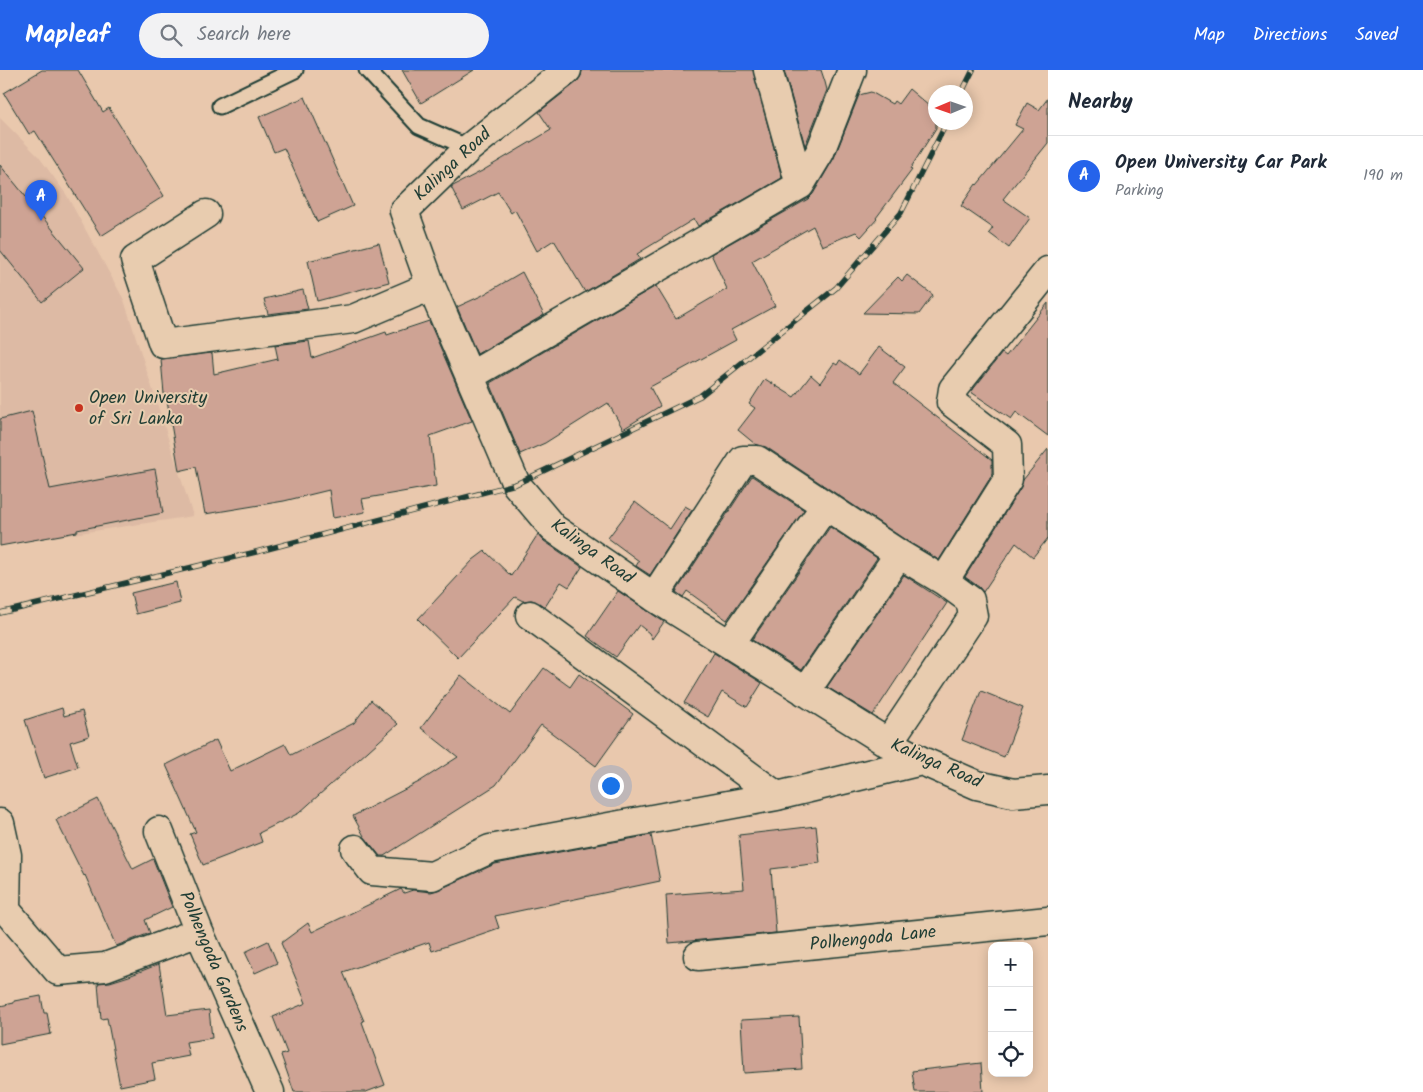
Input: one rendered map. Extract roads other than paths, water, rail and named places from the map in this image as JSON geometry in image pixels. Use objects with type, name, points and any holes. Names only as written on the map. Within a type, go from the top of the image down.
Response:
[{"type":"street","name":"Kalinga Road","points":[[567,70],[469,148],[404,211],[432,286],[516,484],[553,528],[654,597],[888,743],[922,762],[977,785],[1013,793],[1048,790]]},
{"type":"street","points":[[768,70],[800,185]]},
{"type":"street","points":[[470,376],[800,185],[820,152],[852,70]]},
{"type":"street","points":[[206,214],[135,260],[163,344],[353,319],[432,286]]},
{"type":"street","points":[[944,581],[1008,479],[1008,445],[951,402],[953,389],[1048,271]]},
{"type":"street","points":[[654,597],[743,460],[756,460],[898,554],[944,581],[970,600],[973,616],[888,743]]},
{"type":"street","points":[[730,644],[825,506]]},
{"type":"street","points":[[805,692],[898,554]]},
{"type":"street","points":[[530,615],[777,796]]},
{"type":"street","points":[[355,849],[372,871],[432,876],[490,849],[777,796],[922,762]]},
{"type":"street","points":[[0,823],[7,854],[3,906],[58,971],[105,967],[200,932]]},
{"type":"street","name":"Polhengoda Gardens","points":[[158,831],[270,1092]]},
{"type":"street","name":"Polhengoda Lane","points":[[698,956],[1048,921]]},
{"type":"lane","points":[[220,106],[295,70]]},
{"type":"lane","points":[[367,70],[419,126],[469,148]]},
{"type":"railway","points":[[966,85],[973,70]]},
{"type":"railway","points":[[0,613],[256,552],[516,484],[700,396],[836,288],[901,213],[943,130]]},
{"type":"place","name":"Open University Car Park","points":[[41,221]]},
{"type":"place","name":"Open University of Sri Lanka","points":[[79,408]]}]
